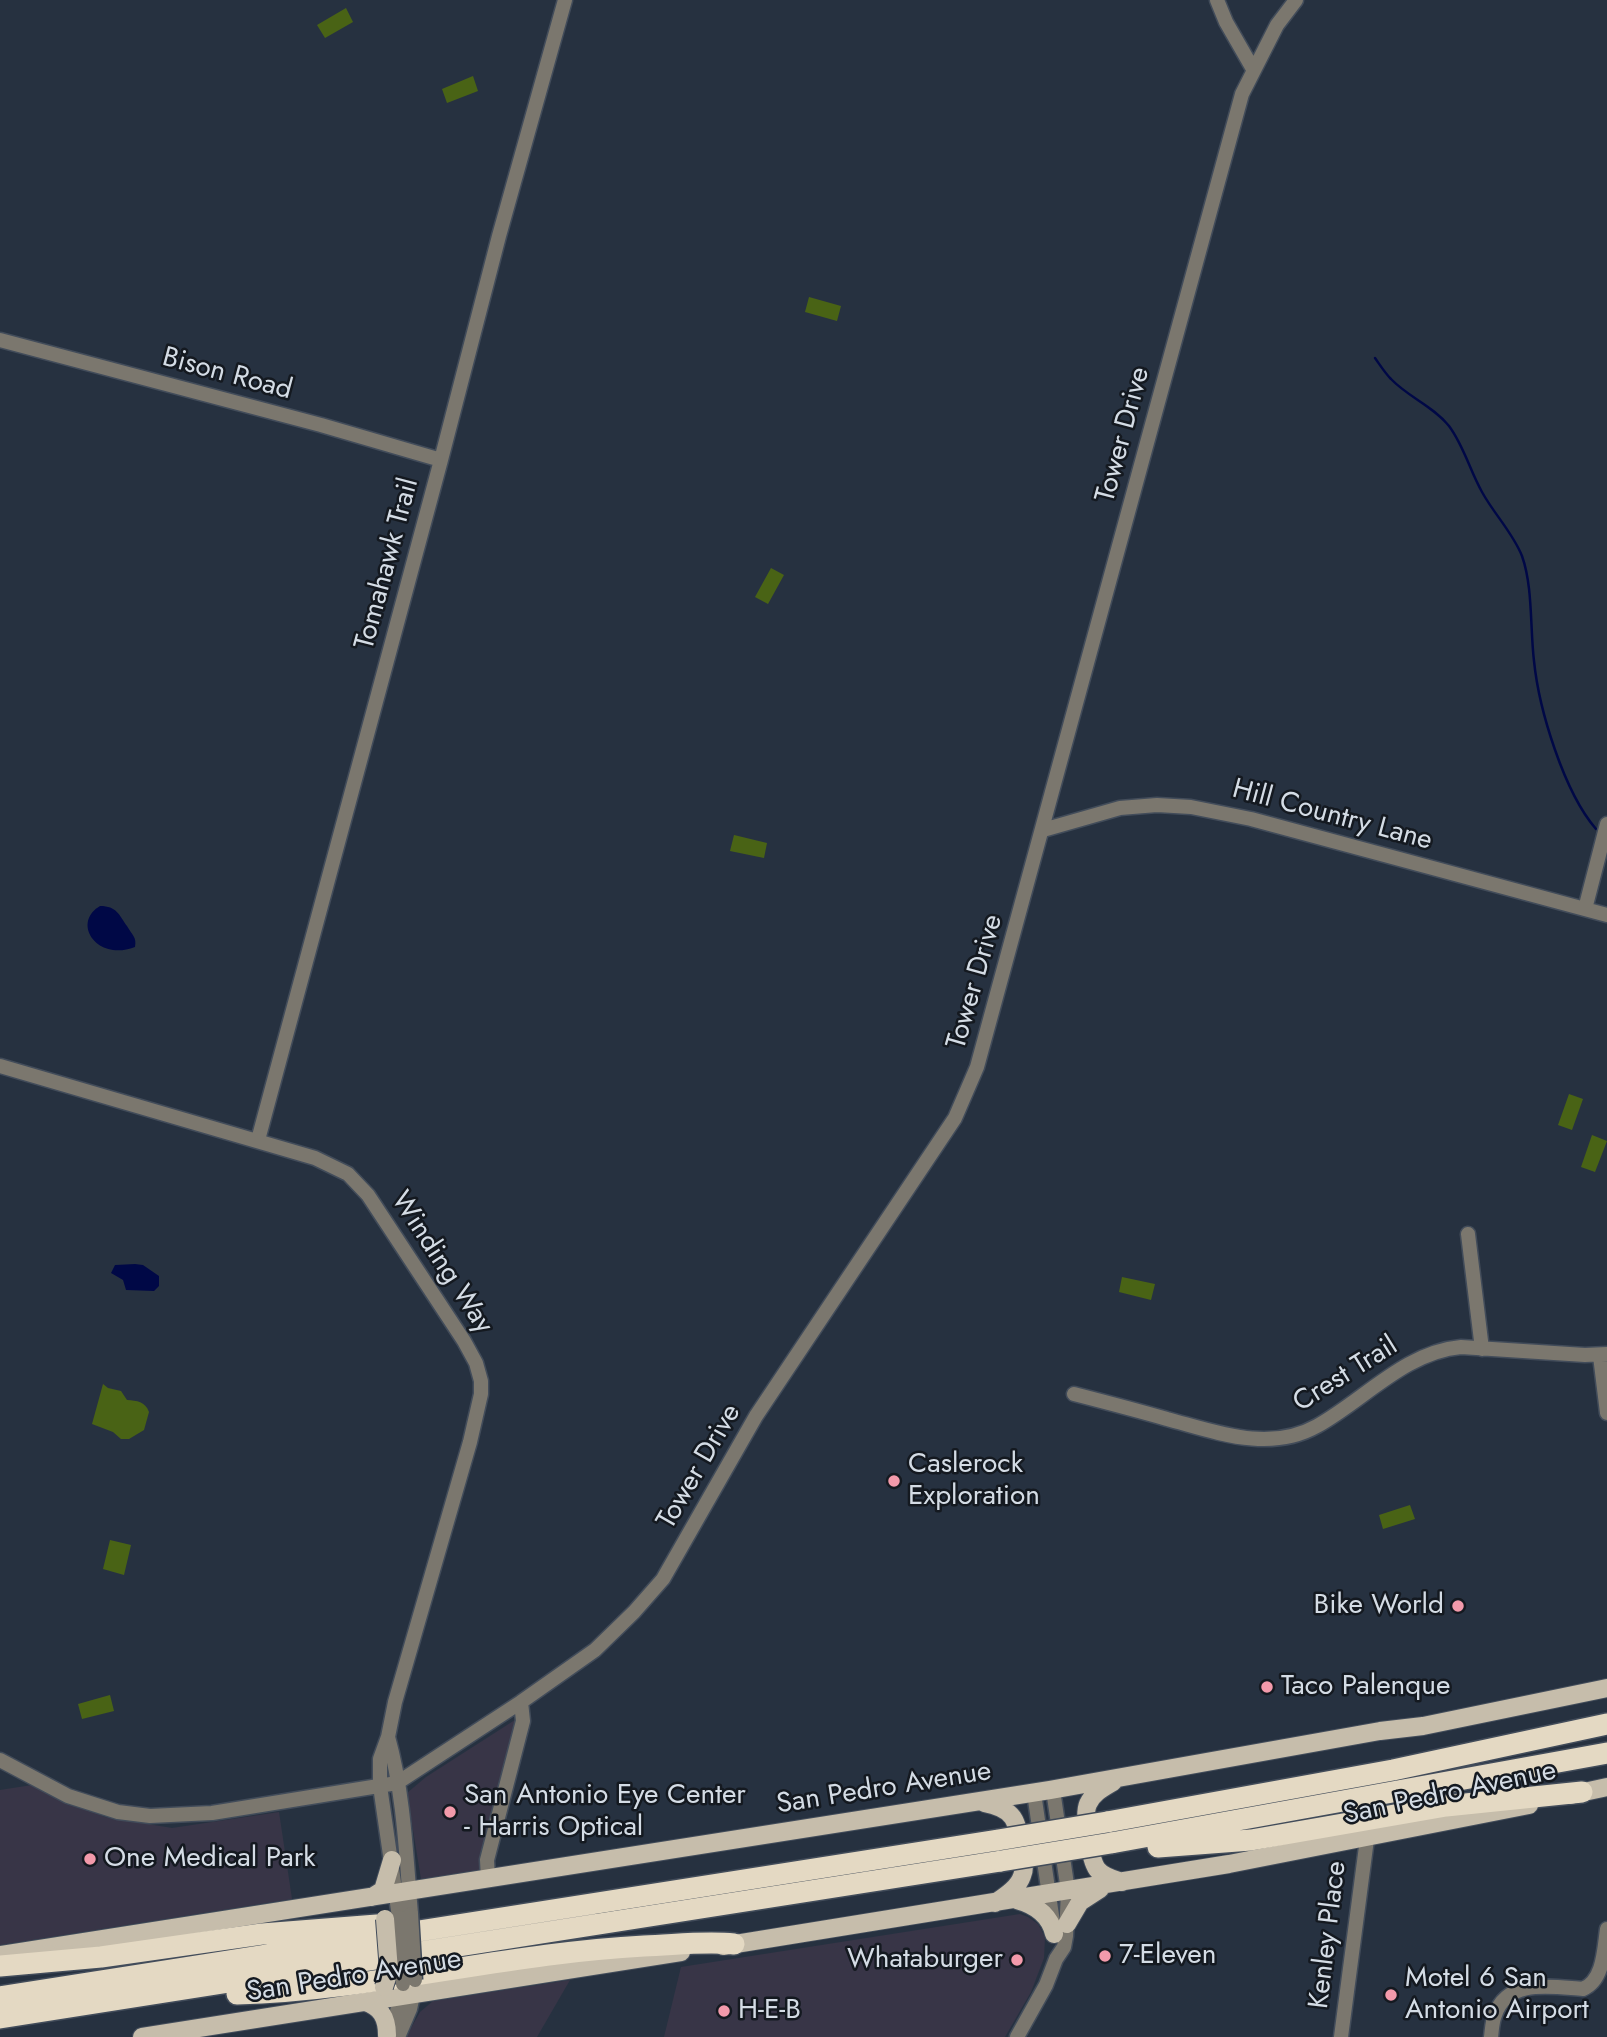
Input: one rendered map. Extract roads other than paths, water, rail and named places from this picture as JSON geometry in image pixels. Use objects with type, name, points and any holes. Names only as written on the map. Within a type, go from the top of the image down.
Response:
[{"type":"highway","points":[[1394,1770],[1529,1731],[1607,1713]]},
{"type":"highway","points":[[1114,1835],[1607,1724]]},
{"type":"highway","points":[[0,1966],[101,1957],[262,1934],[376,1925],[999,1851],[1114,1835],[1607,1753]]},
{"type":"highway","points":[[1114,1835],[1154,1847],[1251,1840],[1446,1806],[1582,1792]]},
{"type":"highway","points":[[0,2018],[999,1851]]},
{"type":"highway","points":[[0,1997],[398,1921]]},
{"type":"highway","points":[[190,1988],[239,1994],[307,1990],[587,1950],[706,1941],[734,1944]]},
{"type":"main road","name":"San Pedro Avenue","points":[[0,1955],[1053,1790],[1380,1731],[1423,1726],[1607,1688]]},
{"type":"main road","points":[[1017,1900],[1029,1903],[1040,1911],[1051,1925],[1061,1929],[1080,1902],[1116,1884],[1095,1866],[1086,1812],[1094,1795],[1119,1779]]},
{"type":"main road","name":"San Pedro Avenue","points":[[142,2037],[367,2002],[408,1989],[734,1944],[1116,1884],[1367,1839],[1607,1787]]},
{"type":"main road","points":[[977,1802],[1006,1810],[1015,1818],[1018,1827],[1024,1864],[1023,1875],[1017,1885],[995,1903]]},
{"type":"main road","points":[[390,2036],[382,2013],[367,2002],[384,1987],[389,1975],[398,1921],[365,1898],[384,1887],[395,1849]]},
{"type":"street","name":"Tomahawk Trail","points":[[258,1140],[496,248],[565,0]]},
{"type":"street","points":[[1217,0],[1226,22],[1253,69]]},
{"type":"street","name":"Tower Drive","points":[[0,1760],[68,1796],[118,1812],[150,1816],[212,1813],[397,1783],[595,1650],[663,1579],[756,1416],[955,1118],[977,1067],[1239,102],[1277,25],[1296,0]]},
{"type":"street","name":"Bison Road","points":[[0,340],[321,425],[441,460]]},
{"type":"street","name":"Hill Country Lane","points":[[1043,830],[1120,808],[1157,805],[1191,807],[1251,819],[1607,915]]},
{"type":"street","points":[[1585,909],[1607,824]]},
{"type":"street","name":"Winding Way","points":[[0,1066],[258,1140],[333,1166],[348,1174],[368,1195],[476,1363],[481,1394],[470,1442],[380,1759],[380,1786],[403,1892]]},
{"type":"street","points":[[1468,1234],[1482,1349]]},
{"type":"street","name":"Crest Trail","points":[[1074,1394],[1236,1437],[1276,1439],[1314,1428],[1421,1357],[1450,1348],[1604,1355]]},
{"type":"street","points":[[1604,1355],[1607,1413]]},
{"type":"street","points":[[488,1879],[487,1860],[523,1721],[521,1702]]},
{"type":"street","name":"Winding Way","points":[[388,1737],[397,1783],[395,1849],[403,1892]]},
{"type":"street","points":[[393,1757],[407,1765],[422,1766]]},
{"type":"street","points":[[1017,2037],[1046,1985],[1056,1959],[1061,1929],[1053,1790]]},
{"type":"street","points":[[1034,1793],[1059,1893]]},
{"type":"street","name":"Kenley Place","points":[[1341,2037],[1367,1839]]},
{"type":"street","points":[[390,2036],[408,1989],[398,1921],[403,1892]]},
{"type":"street","points":[[1491,2037],[1495,2015],[1504,1999],[1515,1991],[1528,1987],[1583,1989],[1589,1986],[1596,1978],[1600,1966],[1607,1929]]},
{"type":"waterway","points":[[1375,358],[1398,385],[1449,426],[1482,492],[1509,531],[1522,556],[1528,581],[1534,661],[1547,726],[1564,773],[1584,813],[1596,829]]},
{"type":"place","name":"Caslerock Exploration","points":[[894,1481]]},
{"type":"place","name":"Bike World","points":[[1458,1606]]},
{"type":"place","name":"Taco Palenque","points":[[1267,1687]]},
{"type":"place","name":"San Antonio Eye Center - Harris Optical","points":[[450,1812]]},
{"type":"place","name":"One Medical Park","points":[[90,1859]]},
{"type":"place","name":"7-Eleven","points":[[1105,1956]]},
{"type":"place","name":"Whataburger","points":[[1017,1960]]},
{"type":"place","name":"Motel 6 San Antonio Airport","points":[[1391,1995]]},
{"type":"place","name":"H-E-B","points":[[724,2011]]}]
